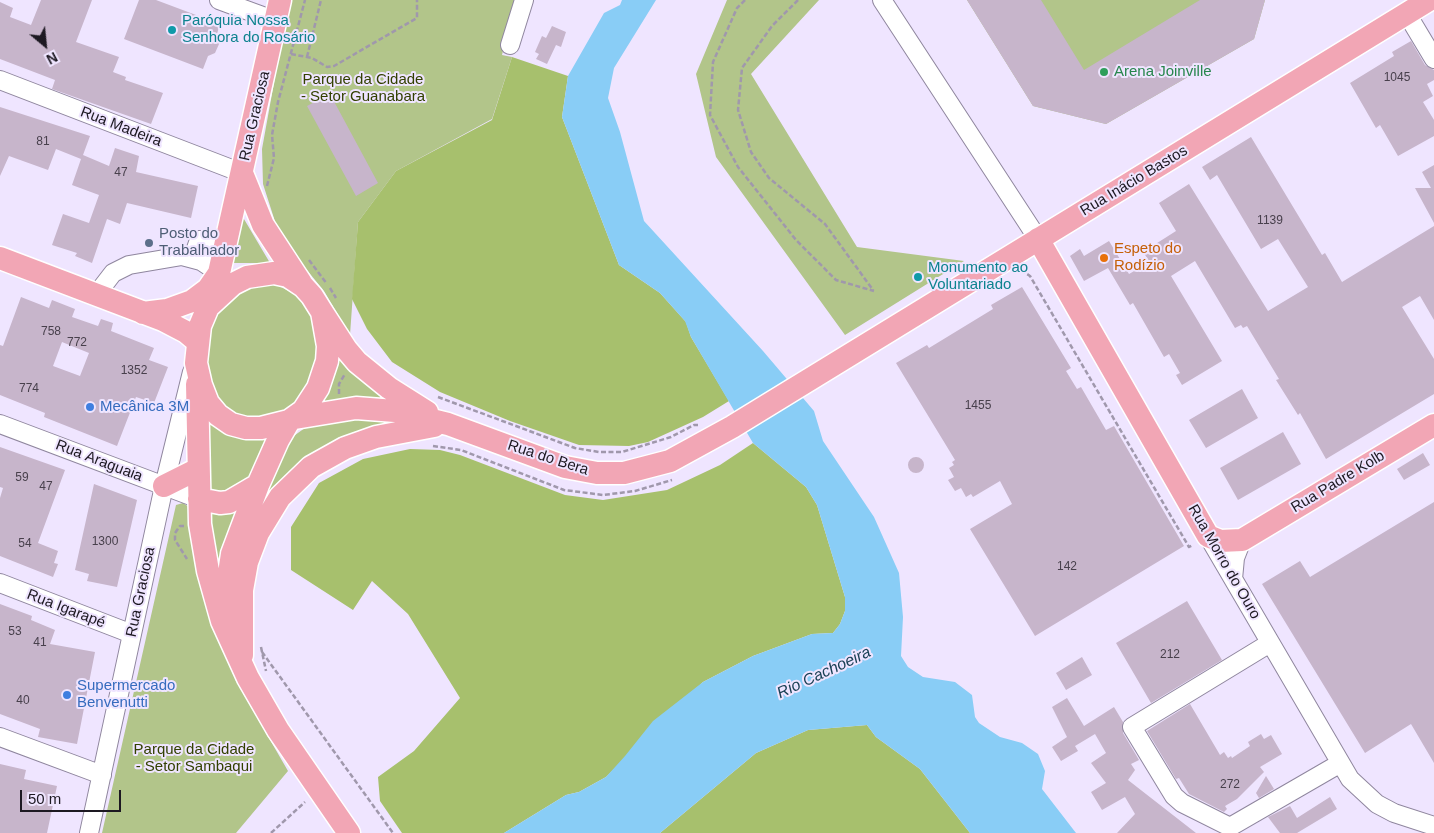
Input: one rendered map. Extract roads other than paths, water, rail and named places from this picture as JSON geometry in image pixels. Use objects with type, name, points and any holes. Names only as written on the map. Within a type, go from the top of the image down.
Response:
[{"type":"main road","name":"Rua Inácio Bastos","points":[[838,362],[1429,0]]},
{"type":"main road","name":"Rua Graciosa","points":[[213,281],[227,240],[278,10]]},
{"type":"main road","name":"Rua Graciosa","points":[[242,173],[263,225],[303,286]]},
{"type":"main road","name":"Rua Morro do Ouro","points":[[1047,234],[1050,260],[1208,536]]},
{"type":"main road","points":[[1007,258],[1023,256],[1050,260]]},
{"type":"main road","points":[[0,258],[175,325],[197,352],[201,385],[208,403],[218,415],[231,424],[246,428],[261,428],[292,420]]},
{"type":"main road","points":[[143,313],[167,310],[185,304],[213,281],[274,273],[288,276],[330,307],[325,367],[312,400],[292,420],[278,440],[258,485],[232,554],[228,580],[232,623],[252,653]]},
{"type":"main road","points":[[247,277],[233,284],[208,307],[200,326],[197,352],[198,468],[204,545],[215,599],[226,630],[248,678],[278,730],[349,833]]},
{"type":"main road","name":"Rua do Bera","points":[[330,307],[346,349],[357,362],[389,388],[448,424]]},
{"type":"main road","name":"Rua do Bera","points":[[292,420],[340,410],[374,408],[448,424],[565,467],[597,473],[624,473],[670,461],[732,427],[838,362]]},
{"type":"main road","points":[[248,678],[252,653],[242,590],[247,562],[258,533],[280,497],[311,467],[345,448],[409,429],[448,424]]},
{"type":"main road","name":"Rua Padre Kolb","points":[[1242,540],[1434,425]]},
{"type":"main road","points":[[164,486],[198,468]]},
{"type":"main road","points":[[199,499],[220,503],[229,502],[258,485]]},
{"type":"main road","points":[[1208,536],[1220,541],[1242,540]]},
{"type":"street","points":[[219,0],[278,10]]},
{"type":"street","points":[[510,46],[524,0]]},
{"type":"street","points":[[882,0],[1047,234]]},
{"type":"street","points":[[1407,14],[1434,59]]},
{"type":"street","name":"Rua Madeira","points":[[0,80],[242,173]]},
{"type":"street","points":[[193,257],[200,240],[227,240]]},
{"type":"street","points":[[96,295],[113,272],[121,267],[182,256],[193,257],[213,281]]},
{"type":"street","name":"Rua Graciosa","points":[[89,833],[164,486],[197,352]]},
{"type":"street","name":"Rua Araguaia","points":[[0,424],[199,499]]},
{"type":"street","name":"Rua Morro do Ouro","points":[[1208,536],[1339,764],[1350,779],[1377,804],[1406,818],[1434,826]]},
{"type":"street","points":[[1233,578],[1235,558],[1242,540]]},
{"type":"street","name":"Rua Igarapé","points":[[0,583],[132,634]]},
{"type":"street","points":[[1270,643],[1132,727],[1174,796],[1182,803],[1230,828],[1339,764]]},
{"type":"street","points":[[0,737],[102,775]]},
{"type":"water","name":"Rio Cachoeira","points":[[622,0],[656,0],[614,68],[608,98],[620,132],[644,221],[763,351],[814,411],[823,441],[874,517],[899,573],[903,617],[901,656],[908,667],[923,677],[955,682],[972,695],[975,717],[979,723],[1000,737],[1022,743],[1038,754],[1045,771],[1042,789],[1076,833],[970,833],[920,769],[876,737],[867,725],[808,730],[756,753],[660,833],[504,833],[566,795],[579,792],[606,777],[653,721],[703,682],[753,656],[812,634],[833,633],[840,624],[845,611],[845,597],[817,505],[806,487],[753,443],[691,337],[685,321],[660,293],[619,265],[562,117],[568,76],[604,13],[620,5]]},
{"type":"place","name":"Paróquia Nossa Senhora do Rosário","points":[[172,30]]},
{"type":"place","name":"Arena Joinville","points":[[1104,72]]},
{"type":"place","name":"Posto do Trabalhador","points":[[149,243]]},
{"type":"place","name":"Espeto do Rodízio","points":[[1104,258]]},
{"type":"place","name":"Monumento ao Voluntariado","points":[[918,277]]},
{"type":"place","name":"Mecânica 3M","points":[[90,407]]},
{"type":"place","name":"Supermercado Benvenutti","points":[[67,695]]},
{"type":"park label","name":"Parque da Cidade - Setor Guanabara","points":[[363,88]]},
{"type":"park label","name":"Parque da Cidade - Setor Sambaqui","points":[[194,758]]}]
